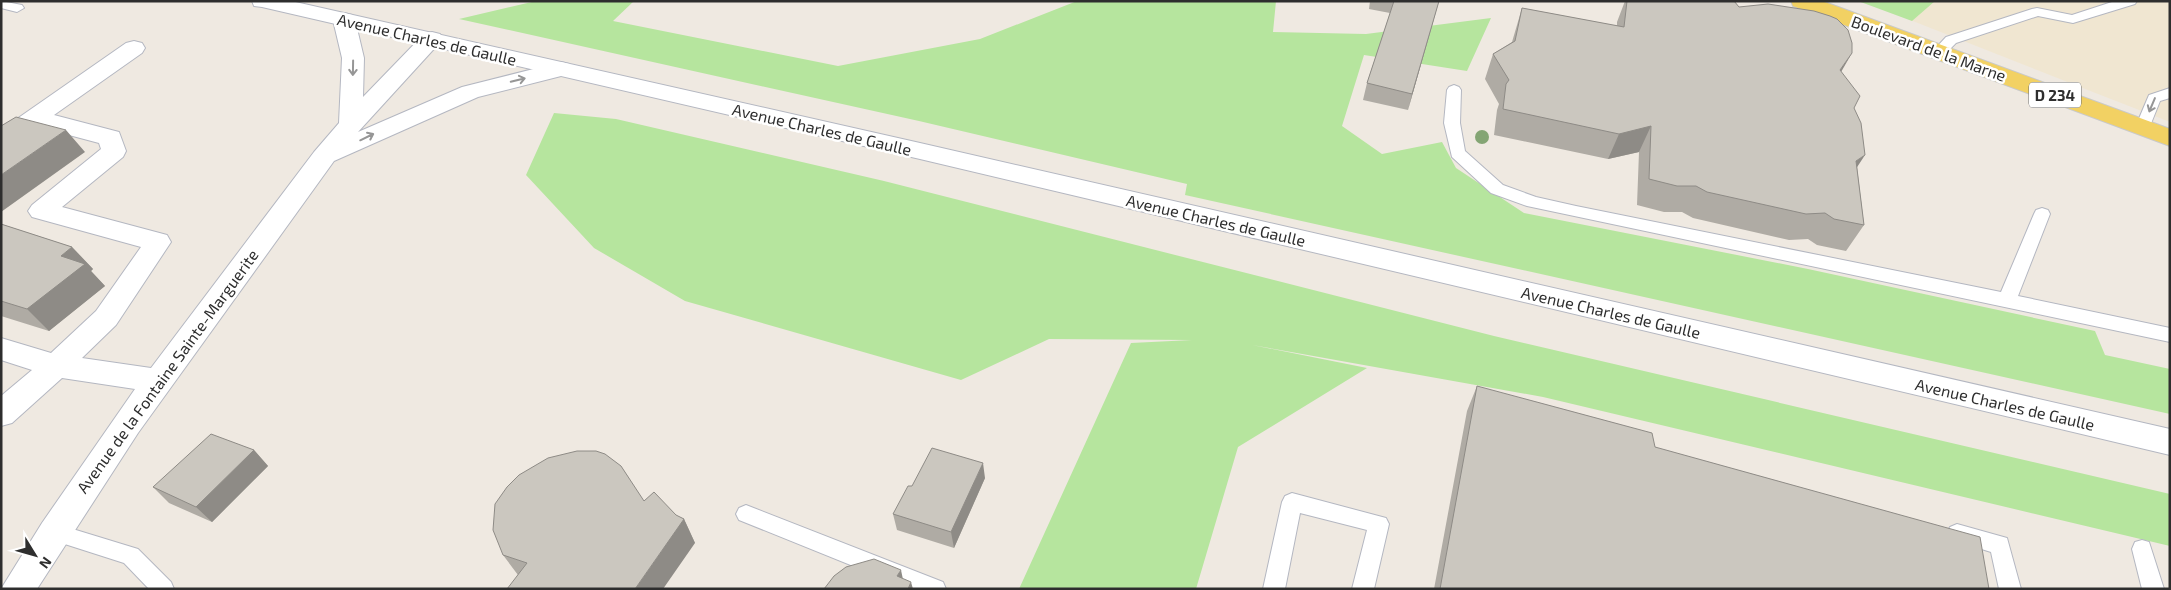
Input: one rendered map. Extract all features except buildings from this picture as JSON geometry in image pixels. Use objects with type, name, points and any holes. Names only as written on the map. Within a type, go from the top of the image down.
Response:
[{"type":"main road","name":"Boulevard de la Marne","points":[[1801,1],[1940,51],[2170,138]]},
{"type":"street","name":"Avenue Charles de Gaulle","points":[[262,1],[2170,442]]},
{"type":"street","points":[[344,20],[353,58],[351,124]]},
{"type":"street","name":"Avenue de la Fontaine Sainte-Marguerite","points":[[18,589],[53,532],[157,381],[323,158],[351,124],[432,39]]},
{"type":"street","points":[[1,142],[134,48]]},
{"type":"street","name":"Avenue de la Fontaine Sainte-Marguerite","points":[[323,158],[403,120],[470,92],[561,69]]},
{"type":"street","points":[[1,414],[56,366],[106,318],[158,242],[41,211],[114,151],[110,138],[36,118]]},
{"type":"street","points":[[1,349],[56,366],[157,381]]},
{"type":"lane","points":[[1940,51],[1951,40],[2039,7],[2073,19],[2130,1]]},
{"type":"lane","points":[[1,4],[16,8]]},
{"type":"lane","points":[[1454,90],[1452,123],[1458,153],[1496,189],[1533,202],[2170,335]]},
{"type":"lane","points":[[2143,128],[2154,98],[2170,93]]},
{"type":"lane","points":[[2007,300],[2042,214]]},
{"type":"lane","points":[[1274,589],[1292,502],[1379,524],[1363,589]]},
{"type":"lane","points":[[746,514],[935,589]]},
{"type":"lane","points":[[1943,529],[2000,545],[2010,589]]},
{"type":"lane","points":[[53,532],[130,556],[163,589]]},
{"type":"lane","points":[[2142,549],[2153,589]]},
{"type":"shaded area","points":[[1862,1],[2170,1],[2170,122],[2098,94]]},
{"type":"green space","points":[[536,1],[634,1],[613,21],[838,66],[980,39],[1077,1],[1276,1],[1273,32],[1366,34],[1491,18],[1467,71],[1364,55],[1342,126],[1382,154],[1442,142],[1456,168],[1524,213],[1808,269],[2095,331],[2105,355],[2170,369],[2170,414],[1185,195],[1187,184],[919,121],[459,19]]},
{"type":"green space","points":[[1858,1],[1935,1],[1912,21]]},
{"type":"green space","points":[[554,113],[616,119],[884,181],[1494,336],[2170,494],[2170,546],[1543,397],[1252,345],[1367,368],[1238,447],[1196,589],[1019,589],[1131,343],[1192,340],[1049,339],[961,380],[685,301],[594,248],[526,175]]}]
